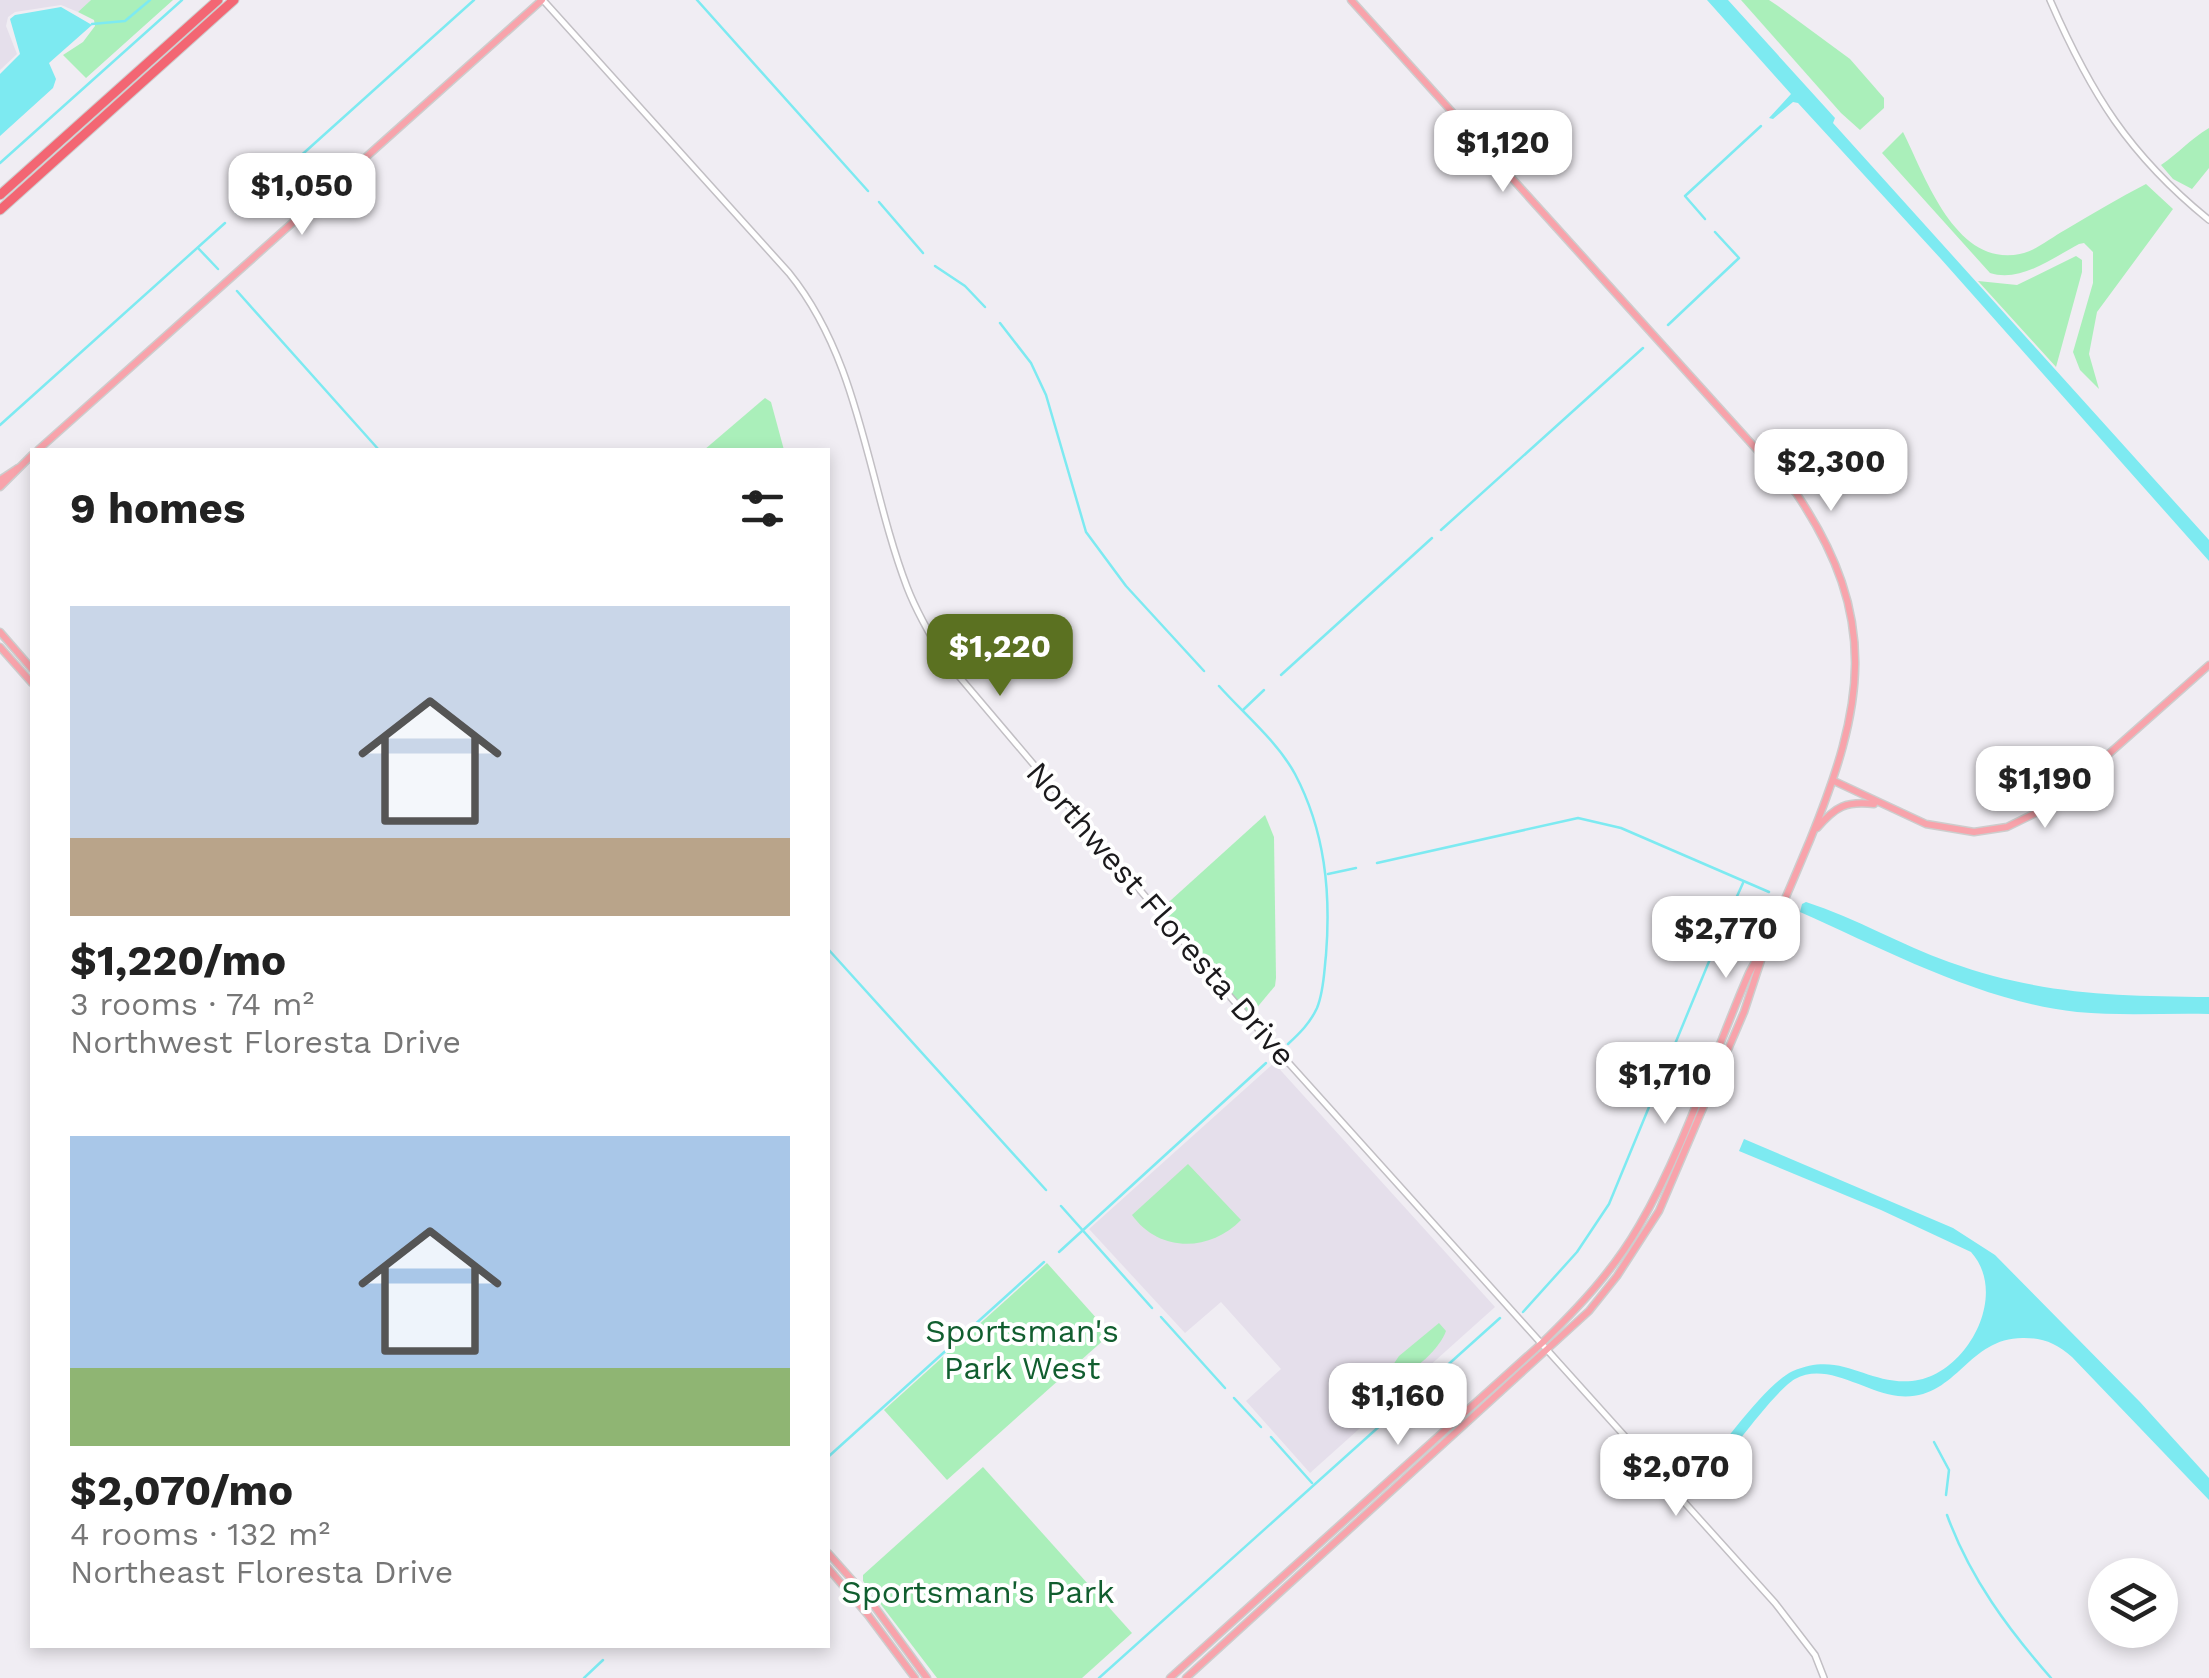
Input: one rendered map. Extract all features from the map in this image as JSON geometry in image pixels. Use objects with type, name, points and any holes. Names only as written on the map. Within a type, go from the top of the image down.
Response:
[{"type":"highway","points":[[0,195],[218,0]]},
{"type":"highway","points":[[0,210],[234,0]]},
{"type":"main road","points":[[40,448],[542,0]]},
{"type":"main road","points":[[1170,1678],[1589,1311],[1617,1276],[1659,1210],[1744,1012],[1766,942],[1834,781],[1855,701],[1854,632],[1844,584],[1816,523],[1796,493],[1351,0]]},
{"type":"main road","points":[[0,484],[30,457]]},
{"type":"main road","points":[[0,632],[30,667]]},
{"type":"main road","points":[[0,647],[30,681]]},
{"type":"main road","points":[[1834,781],[1926,824],[1959,831],[1995,830],[2021,822],[2064,796],[2209,665]]},
{"type":"main road","points":[[1813,832],[1840,805],[1882,805]]},
{"type":"main road","points":[[1186,1678],[1544,1347]]},
{"type":"main road","points":[[830,1555],[926,1678]]},
{"type":"main road","points":[[830,1570],[915,1678]]},
{"type":"street","name":"Northwest Floresta Drive","points":[[542,0],[789,273],[823,320],[844,374],[907,588],[946,661],[1226,992],[1796,1628],[1815,1655],[1824,1678]]},
{"type":"street","points":[[2050,0],[2106,113],[2163,180],[2209,220]]},
{"type":"shaded area","points":[[0,0],[91,0],[78,12],[61,5],[15,12],[8,17],[6,26],[17,54],[0,70]]},
{"type":"shaded area","points":[[1274,1063],[1495,1307],[1310,1473],[1246,1401],[1281,1369],[1221,1302],[1185,1333],[1089,1229]]},
{"type":"green space","points":[[91,0],[173,0],[86,78],[63,55],[83,42],[95,26],[94,20],[78,12]]},
{"type":"green space","points":[[1741,0],[1769,0],[1850,59],[1884,98],[1884,108],[1860,130]]},
{"type":"green space","points":[[2209,128],[2209,168],[2192,189],[2173,179],[2161,165]]},
{"type":"green space","points":[[1903,132],[1947,217],[1980,248],[2001,255],[2034,249],[2146,184],[2173,209],[2097,312],[2089,354],[2099,389],[2080,370],[2073,352],[2093,283],[2093,252],[2084,243],[2079,244],[2025,272],[1990,273],[1882,153]]},
{"type":"green space","points":[[2076,256],[2082,260],[2082,272],[2056,367],[1978,281],[2017,285]]},
{"type":"green space","points":[[765,398],[771,402],[783,448],[706,448]]},
{"type":"green space","points":[[1265,815],[1274,837],[1276,978],[1275,986],[1250,1016],[1160,910]]},
{"type":"green space","points":[[1188,1164],[1241,1220],[1215,1238],[1185,1244],[1156,1236],[1132,1215]]},
{"type":"green space","name":"Sportsman's Park West","points":[[1047,1263],[1107,1330],[1107,1337],[947,1480],[884,1410]]},
{"type":"green space","points":[[1439,1323],[1446,1331],[1438,1345],[1418,1365],[1395,1377],[1391,1368],[1399,1356]]},
{"type":"green space","name":"Sportsman's Park","points":[[983,1467],[1132,1633],[1082,1678],[937,1678],[863,1581],[863,1575]]},
{"type":"water","points":[[1707,0],[1728,0],[1835,118],[1833,123],[2209,540],[2209,561],[1798,103],[1793,102],[1773,119],[1769,118],[1791,94]]},
{"type":"water","points":[[61,7],[92,25],[49,63],[56,79],[53,88],[0,136],[0,74],[20,54],[10,19]]},
{"type":"water","points":[[1806,902],[1983,973],[2078,992],[2209,997],[2209,1014],[2077,1012],[2005,997],[1935,972],[1800,912]]},
{"type":"water","points":[[1744,1139],[1953,1228],[1995,1255],[2209,1478],[2209,1500],[2072,1357],[2050,1343],[2024,1338],[1988,1347],[1949,1380],[1918,1395],[1886,1394],[1820,1374],[1795,1379],[1762,1412],[1706,1484],[1691,1488],[1757,1402],[1793,1371],[1826,1364],[1896,1381],[1932,1376],[1965,1349],[1984,1310],[1982,1270],[1971,1252],[1739,1151]]},
{"type":"waterway","points":[[92,24],[125,21],[150,0]]},
{"type":"waterway","points":[[0,163],[182,0]]},
{"type":"waterway","points":[[237,213],[474,0]]},
{"type":"waterway","points":[[697,0],[868,191]]},
{"type":"waterway","points":[[1705,219],[1685,196],[1761,126]]},
{"type":"waterway","points":[[879,202],[923,253]]},
{"type":"waterway","points":[[0,425],[225,223]]},
{"type":"waterway","points":[[1668,325],[1739,258],[1715,232]]},
{"type":"waterway","points":[[198,248],[218,269]]},
{"type":"waterway","points":[[935,266],[965,286],[985,307]]},
{"type":"waterway","points":[[237,291],[377,448]]},
{"type":"waterway","points":[[1000,323],[1031,363],[1046,395],[1086,532],[1126,586],[1204,671]]},
{"type":"waterway","points":[[1441,530],[1643,348]]},
{"type":"waterway","points":[[1281,675],[1432,538]]},
{"type":"waterway","points":[[1219,686],[1288,762],[1313,817],[1324,862],[1327,908],[1322,988],[1311,1018],[1288,1044]]},
{"type":"waterway","points":[[1243,710],[1264,690]]},
{"type":"waterway","points":[[1377,863],[1578,818],[1621,828],[1769,892]]},
{"type":"waterway","points":[[1328,874],[1356,868]]},
{"type":"waterway","points":[[1729,914],[1743,883]]},
{"type":"waterway","points":[[1523,1312],[1577,1252],[1609,1204],[1722,930]]},
{"type":"waterway","points":[[830,951],[1046,1190]]},
{"type":"waterway","points":[[1059,1252],[1266,1063]]},
{"type":"waterway","points":[[1061,1206],[1152,1308]]},
{"type":"waterway","points":[[830,1455],[1044,1262]]},
{"type":"waterway","points":[[1161,1317],[1225,1388]]},
{"type":"waterway","points":[[1099,1678],[1500,1318]]},
{"type":"waterway","points":[[1234,1398],[1261,1427]]},
{"type":"waterway","points":[[1271,1437],[1312,1483]]},
{"type":"waterway","points":[[1934,1442],[1949,1470],[1946,1495]]},
{"type":"waterway","points":[[1947,1515],[1992,1602],[2051,1678]]},
{"type":"waterway","points":[[584,1678],[603,1660]]}]
